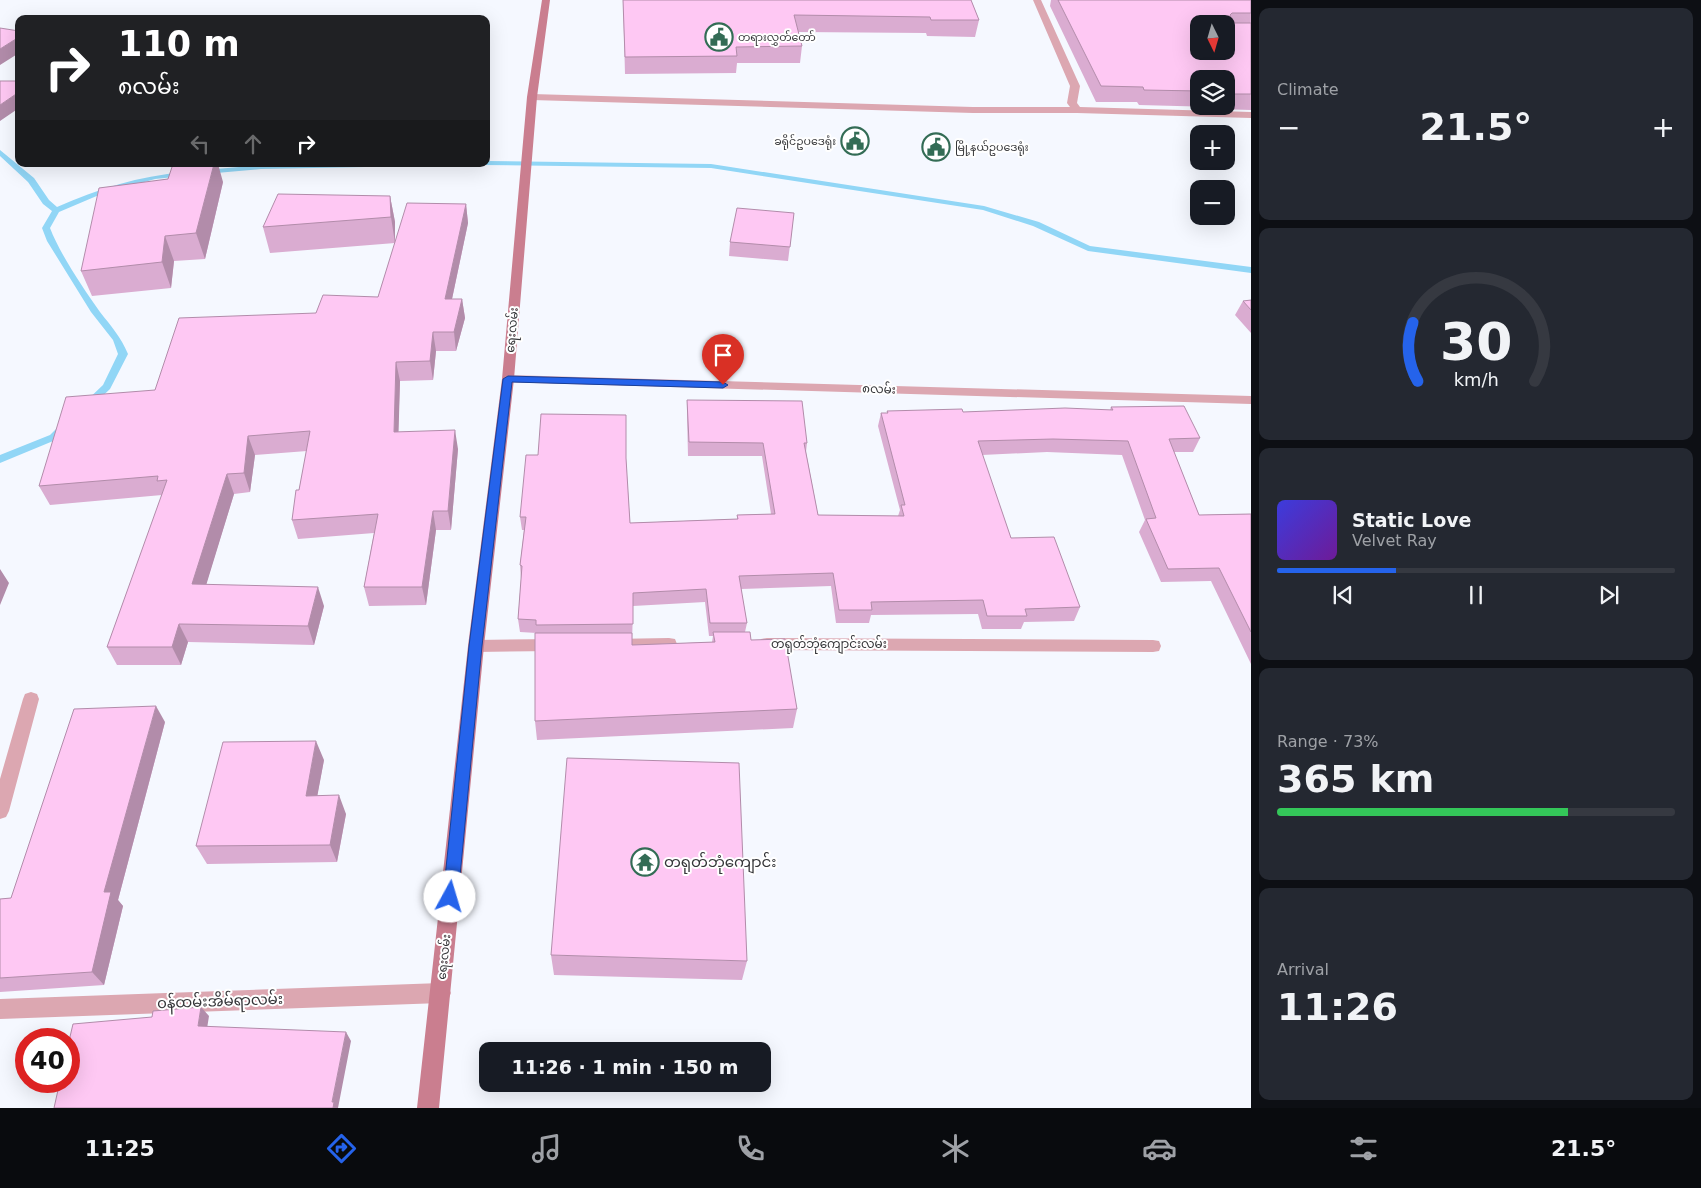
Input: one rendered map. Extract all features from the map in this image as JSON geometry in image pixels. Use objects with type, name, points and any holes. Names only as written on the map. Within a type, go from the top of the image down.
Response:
[{"type":"street","name":"ရေးလမ်း","points":[[428,1108],[476,646],[508,379],[532,97],[546,0]]},
{"type":"street","points":[[1037,0],[1075,86],[1072,103],[1077,110]]},
{"type":"street","points":[[532,97],[973,110],[1077,110],[1251,115]]},
{"type":"street","name":"၈လမ်း","points":[[508,379],[1251,400]]},
{"type":"street","points":[[594,645],[682,644]]},
{"type":"street","name":"တရုတ်ဘုံကျောင်းလမ်း","points":[[751,644],[1153,646]]},
{"type":"street","points":[[476,646],[574,645]]},
{"type":"street","points":[[0,811],[31,699]]},
{"type":"street","name":"၀န်ထမ်းအိမ်ရာလမ်း","points":[[0,1009],[441,993]]},
{"type":"building","points":[[623,0],[971,0],[979,20],[931,20],[930,17],[794,15],[802,46],[736,47],[737,56],[625,57]]},
{"type":"building","points":[[1058,0],[1251,0],[1251,13],[1190,15],[1190,60],[1235,60],[1235,23],[1251,23],[1251,94],[1235,94],[1235,70],[1190,70],[1190,91],[1144,90],[1143,87],[1101,86]]},
{"type":"building","points":[[0,28],[15,30],[15,40],[0,49]]},
{"type":"building","points":[[0,81],[15,81],[15,95],[0,105]]},
{"type":"building","points":[[172,167],[213,167],[196,233],[165,236],[162,262],[81,271],[99,188],[168,179]]},
{"type":"building","points":[[278,194],[390,196],[391,217],[263,227]]},
{"type":"building","points":[[407,203],[466,204],[445,299],[462,299],[454,332],[433,332],[430,361],[396,362],[394,432],[455,430],[448,511],[433,511],[422,587],[364,587],[378,514],[292,520],[296,490],[299,490],[310,431],[248,436],[244,473],[227,474],[192,584],[318,587],[308,626],[179,624],[172,647],[107,647],[167,480],[157,481],[158,476],[39,486],[66,397],[155,390],[179,318],[316,313],[323,295],[378,297]]},
{"type":"building","points":[[737,208],[794,213],[790,247],[730,242]]},
{"type":"building","points":[[1251,300],[1251,310],[1243,301]]},
{"type":"building","points":[[687,400],[802,401],[807,443],[804,443],[818,515],[904,516],[901,505],[905,505],[881,413],[888,413],[887,411],[962,409],[963,412],[1065,408],[1113,410],[1111,407],[1184,406],[1200,438],[1169,439],[1199,515],[1251,514],[1251,632],[1219,568],[1168,569],[1146,519],[1156,518],[1128,441],[1053,439],[978,441],[1011,538],[1054,537],[1080,607],[1025,609],[1027,616],[987,616],[983,600],[871,602],[872,610],[839,610],[833,573],[739,576],[747,623],[710,623],[706,589],[633,593],[633,624],[536,625],[536,620],[518,619],[522,566],[520,565],[526,517],[520,517],[526,455],[538,455],[541,414],[626,415],[626,458],[630,523],[738,519],[737,515],[775,514],[763,443],[689,442]]},
{"type":"building","points":[[713,632],[750,632],[751,640],[785,639],[797,709],[535,721],[535,633],[632,633],[632,645],[715,642]]},
{"type":"building","points":[[156,706],[104,892],[111,892],[92,972],[0,978],[0,899],[11,898],[74,709]]},
{"type":"building","points":[[316,741],[306,796],[339,795],[330,845],[196,846],[223,742]]},
{"type":"building","points":[[567,758],[739,763],[747,961],[551,955]]},
{"type":"building","points":[[201,1007],[198,1026],[346,1032],[332,1102],[334,1102],[333,1108],[54,1108],[57,1093],[80,1093],[80,1028],[72,1028],[73,1024],[152,1017],[153,1011]]},
{"type":"waterway","points":[[0,152],[15,166]]},
{"type":"waterway","points":[[490,163],[711,166],[984,208],[1036,224],[1088,248],[1251,270]]},
{"type":"waterway","points":[[17,167],[31,180],[46,202],[56,210]]},
{"type":"waterway","points":[[205,172],[261,167]]},
{"type":"waterway","points":[[56,210],[96,193],[155,177],[184,174]]},
{"type":"waterway","points":[[56,210],[46,228],[51,241],[96,312],[117,339],[123,354],[107,387],[87,405]]},
{"type":"waterway","points":[[0,459],[54,437],[65,426]]},
{"type":"place","name":"တရားလွှတ်တော်","points":[[719,37]]},
{"type":"place","name":"ခရိုင်ဥပဒေရုံး","points":[[855,141]]},
{"type":"place","name":"မြို့နယ်ဥပဒေရုံး","points":[[936,147]]},
{"type":"place","name":"တရုတ်ဘုံကျောင်း","points":[[645,862]]},
{"type":"route","points":[[450,897],[476,646],[508,379],[723,385]]}]
